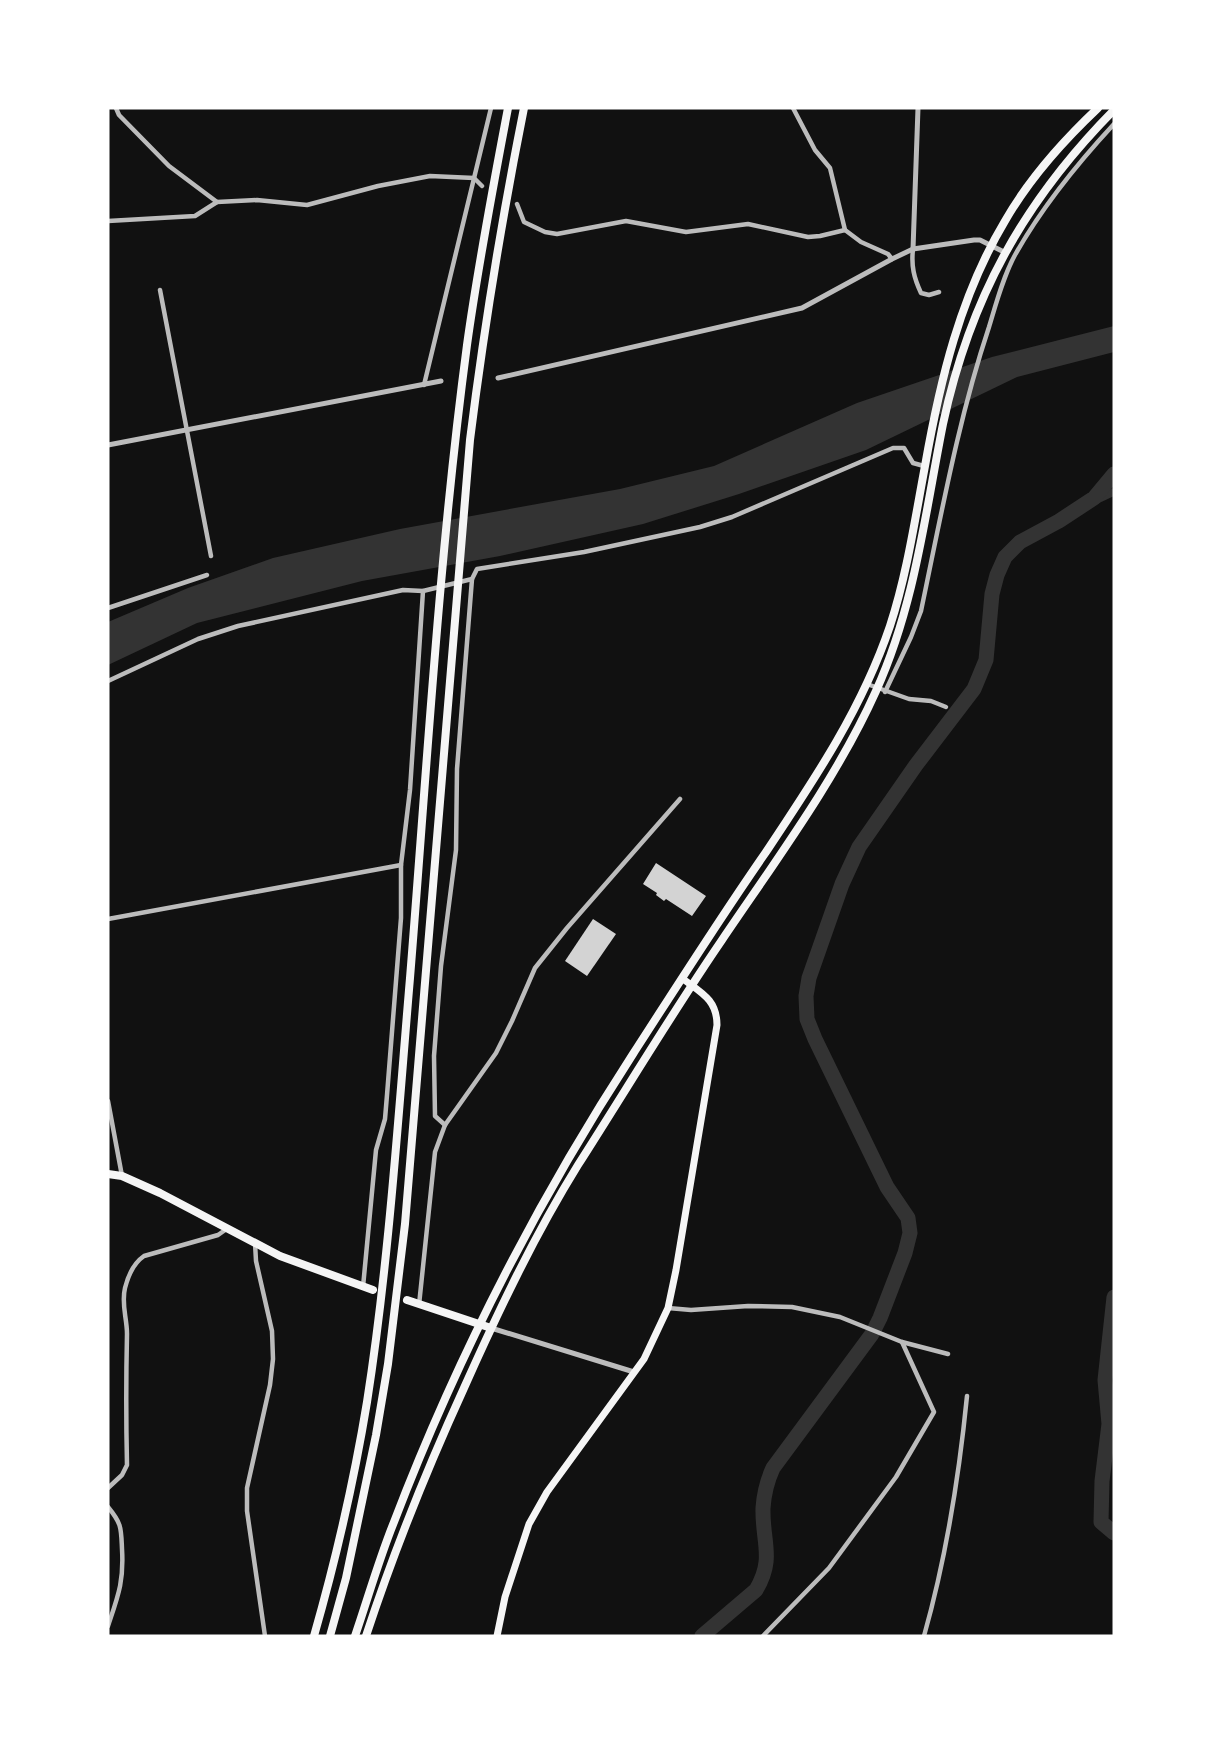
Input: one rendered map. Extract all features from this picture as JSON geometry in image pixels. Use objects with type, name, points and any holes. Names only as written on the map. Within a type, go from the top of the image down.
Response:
[{"type":"highway","points":[[314,1636],[331,1576],[349,1494],[378,1326],[390,1221],[449,510],[469,335],[508,108]]},
{"type":"highway","points":[[330,1636],[346,1578],[362,1504],[390,1352],[406,1212],[463,511],[482,348],[524,108]]},
{"type":"highway","points":[[355,1636],[405,1492],[435,1420],[518,1246],[558,1173],[632,1055],[805,794],[846,728],[867,684],[897,602],[947,363],[966,302],[1006,218],[1043,167],[1098,108]]},
{"type":"highway","points":[[366,1636],[381,1589],[415,1501],[491,1328],[528,1253],[575,1171],[779,856],[881,690],[908,604],[924,533],[939,446],[959,360],[972,324],[1004,252],[1057,176],[1114,110]]},
{"type":"highway","points":[[108,1174],[122,1176],[160,1193],[280,1256],[373,1290]]},
{"type":"highway","points":[[406,1300],[491,1328]]},
{"type":"main road","points":[[497,1636],[514,1566],[539,1505],[586,1436],[634,1372],[652,1344],[668,1308],[717,1025],[717,1014],[710,1000],[683,979]]},
{"type":"street","points":[[116,108],[119,115],[169,166],[217,202]]},
{"type":"street","points":[[424,385],[490,108]]},
{"type":"street","points":[[793,108],[815,150],[830,168],[845,230],[861,242],[888,254],[891,259]]},
{"type":"street","points":[[918,108],[912,263],[915,281],[921,293],[929,295],[939,292]]},
{"type":"street","points":[[881,690],[911,637],[921,611],[962,419],[978,359],[1014,257],[1076,165],[1114,124]]},
{"type":"street","points":[[108,220],[195,216],[217,202],[257,200],[307,206],[378,186],[430,176],[474,178],[482,186]]},
{"type":"street","points":[[517,204],[524,222],[545,232],[557,234],[626,221],[686,232],[748,224],[808,237],[845,230]]},
{"type":"street","points":[[498,378],[802,308],[913,249],[980,240],[1004,252]]},
{"type":"street","points":[[160,290],[211,556]]},
{"type":"street","points":[[108,445],[441,381]]},
{"type":"street","points":[[445,1125],[435,1116],[434,1056],[441,966],[456,850],[457,769],[472,579],[477,569],[584,552],[700,527],[732,517],[893,448],[904,448],[913,463],[924,466]]},
{"type":"street","points":[[108,608],[207,575]]},
{"type":"street","points":[[108,681],[198,639],[238,626],[403,590],[423,591],[472,579]]},
{"type":"street","points":[[363,1287],[376,1150],[385,1119],[401,918],[401,865],[410,790],[423,591]]},
{"type":"street","points":[[867,684],[909,699],[931,701],[946,707]]},
{"type":"street","points":[[419,1305],[435,1152],[445,1125],[496,1053],[535,968],[680,799]]},
{"type":"street","points":[[108,919],[401,865]]},
{"type":"street","points":[[108,1101],[122,1176]]},
{"type":"street","points":[[108,1488],[122,1475],[127,1465],[125,1371],[127,1331],[123,1305],[131,1273],[138,1260],[144,1256],[218,1235],[228,1228]]},
{"type":"street","points":[[255,1243],[256,1261],[272,1331],[273,1359],[270,1385],[247,1488],[247,1511],[265,1636]]},
{"type":"street","points":[[668,1308],[691,1310],[748,1306],[792,1307],[840,1317],[902,1342],[948,1354]]},
{"type":"street","points":[[491,1328],[634,1372]]},
{"type":"street","points":[[763,1636],[829,1568],[896,1477],[934,1412],[902,1342]]},
{"type":"street","points":[[924,1636],[938,1582],[951,1514],[967,1396]]},
{"type":"street","points":[[108,1507],[121,1525],[124,1570],[120,1591],[108,1626]]},
{"type":"shaded area","points":[[1114,326],[1114,352],[1017,377],[866,450],[739,494],[643,524],[500,556],[362,581],[197,623],[108,665],[108,622],[188,588],[273,558],[400,529],[620,489],[714,466],[857,403],[992,357]]},
{"type":"shaded area","points":[[1114,488],[1114,496],[1080,512],[1082,499]]},
{"type":"building","points":[[656,863],[706,896],[692,916],[666,899],[664,901],[656,895],[657,893],[643,884]]},
{"type":"building","points":[[593,919],[616,934],[587,976],[565,961]]},
{"type":"waterway","points":[[702,1636],[756,1590],[762,1579],[766,1559],[764,1497],[773,1468],[872,1334],[905,1253],[910,1233],[908,1218],[887,1187],[807,1019],[806,996],[809,978],[842,884],[859,847],[916,765],[974,689],[986,660],[992,594],[1005,557],[1020,542],[1059,521],[1094,498],[1114,474]]},
{"type":"waterway","points":[[1114,1297],[1105,1380],[1109,1424],[1102,1481],[1101,1522],[1114,1533]]}]
